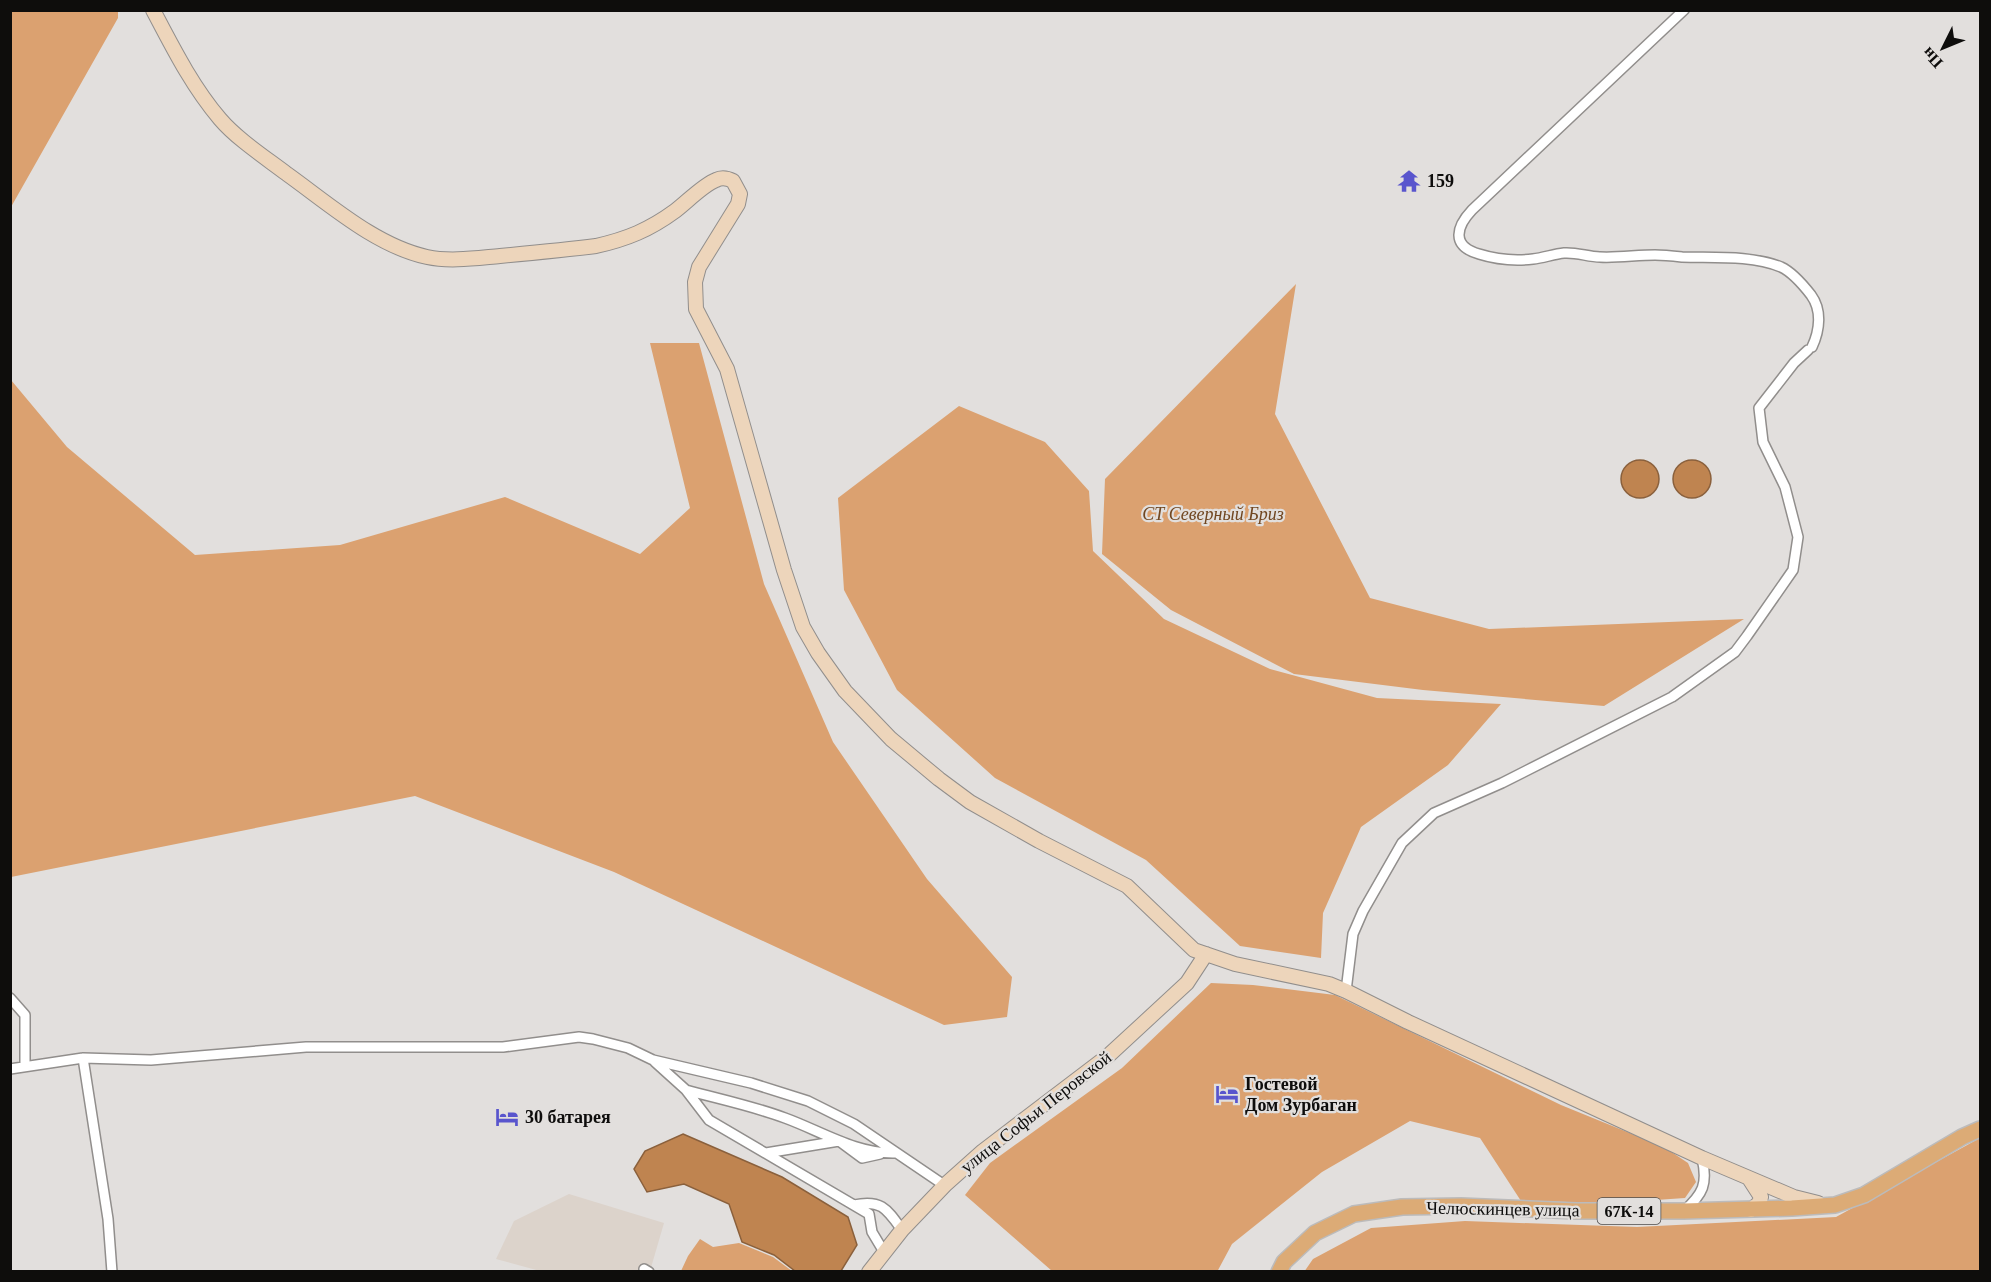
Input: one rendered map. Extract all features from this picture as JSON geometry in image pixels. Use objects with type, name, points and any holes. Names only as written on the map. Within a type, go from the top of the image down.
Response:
[{"type":"main road","points":[[153,10],[202,98],[222,122],[262,155],[365,229],[391,244],[428,257],[480,258],[596,246],[628,238],[650,228],[714,180],[723,178],[733,182],[740,194],[738,204],[699,267],[694,294],[696,309],[727,369],[803,627],[818,654],[845,691],[898,746],[970,802],[1127,886],[1194,950],[1235,964],[1320,982],[1346,991],[1408,1022],[1749,1179],[1811,1203],[1835,1205]]},
{"type":"main road","points":[[1166,925],[1188,953],[1191,961],[1187,983]]},
{"type":"main road","name":"улица Софьи Перовской","points":[[869,1272],[902,1230],[944,1185],[983,1151],[1109,1055],[1187,983],[1206,954]]},
{"type":"main road","points":[[1187,983],[1217,964],[1235,964]]},
{"type":"main road","name":"Челюскинцев улица","points":[[1279,1272],[1284,1262],[1315,1233],[1354,1214],[1402,1207],[1461,1206],[1576,1211],[1684,1211],[1835,1205],[1864,1196],[1980,1128]]},
{"type":"main road","points":[[1749,1179],[1772,1196],[1776,1209]]},
{"type":"main road","points":[[1749,1179],[1761,1197],[1759,1203],[1751,1210]]},
{"type":"street","points":[[1346,991],[1353,934],[1363,911],[1402,843],[1434,813],[1502,783],[1672,697],[1735,652],[1793,570],[1798,537],[1785,487],[1763,442],[1759,408],[1794,363],[1810,348],[1817,334],[1819,321],[1815,301],[1807,289],[1782,268],[1738,259],[1658,255],[1599,257],[1564,253],[1534,259],[1507,259],[1473,252],[1460,239],[1458,230],[1461,222],[1472,210],[1684,10]]},
{"type":"street","points":[[10,998],[25,1015],[26,1064]]},
{"type":"street","points":[[10,1069],[83,1058],[151,1060],[306,1047],[503,1047],[579,1037],[628,1048],[653,1060],[751,1083],[808,1101],[854,1124],[944,1185]]},
{"type":"street","points":[[83,1058],[108,1219],[112,1272]]},
{"type":"street","points":[[653,1060],[686,1090],[709,1120],[870,1214],[872,1232],[884,1252]]},
{"type":"street","points":[[686,1090],[785,1118],[838,1141],[862,1158],[897,1154]]},
{"type":"street","points":[[765,1154],[838,1141]]},
{"type":"street","points":[[1684,1211],[1699,1197],[1705,1181],[1702,1158]]},
{"type":"street","points":[[854,1205],[869,1202],[889,1211],[902,1230]]},
{"type":"shaded area","points":[[1640,460],[1647,461],[1653,466],[1658,472],[1658,486],[1653,492],[1647,497],[1640,498],[1633,497],[1627,492],[1622,486],[1621,479],[1622,472],[1627,466],[1633,461]]},
{"type":"shaded area","points":[[1692,460],[1706,465],[1711,479],[1706,493],[1692,498],[1678,493],[1673,479],[1678,465]]},
{"type":"shaded area","points":[[683,1134],[782,1177],[848,1217],[857,1245],[841,1271],[795,1271],[774,1255],[742,1242],[729,1204],[684,1184],[647,1192],[634,1169],[645,1151]]},
{"type":"shaded area","points":[[569,1194],[664,1223],[650,1271],[540,1271],[496,1259],[514,1221]]},
{"type":"green space","points":[[11,10],[118,11],[118,18],[11,207]]},
{"type":"green space","name":"СТ Северный Бриз","points":[[1296,284],[1275,414],[1370,598],[1489,629],[1744,619],[1604,706],[1423,690],[1294,674],[1171,610],[1102,554],[1105,479]]},
{"type":"green space","points":[[650,343],[699,343],[764,584],[833,742],[927,879],[1012,977],[1007,1017],[944,1025],[614,872],[415,796],[11,877],[11,380],[67,447],[195,555],[340,545],[505,497],[640,554],[690,508]]},
{"type":"green space","points":[[959,406],[1045,442],[1089,491],[1093,551],[1164,619],[1270,669],[1377,698],[1501,704],[1448,765],[1361,827],[1323,913],[1321,958],[1240,946],[1146,860],[995,778],[897,690],[844,590],[838,498]]},
{"type":"green space","points":[[1211,983],[1253,985],[1335,995],[1561,1105],[1664,1147],[1688,1163],[1696,1182],[1685,1198],[1612,1203],[1521,1201],[1480,1138],[1410,1121],[1322,1172],[1232,1244],[1217,1272],[1052,1271],[965,1195],[990,1163],[1122,1068]]},
{"type":"green space","points":[[1980,1138],[1980,1271],[1304,1272],[1313,1259],[1371,1228],[1465,1221],[1637,1227],[1836,1217]]},
{"type":"green space","points":[[700,1239],[713,1247],[739,1243],[773,1257],[792,1271],[681,1271]]},
{"type":"place","name":"159","points":[[1409,181]]},
{"type":"place","name":"Гостевой Дом Зурбаган","points":[[1227,1094]]},
{"type":"place","name":"30 батарея","points":[[507,1117]]}]
